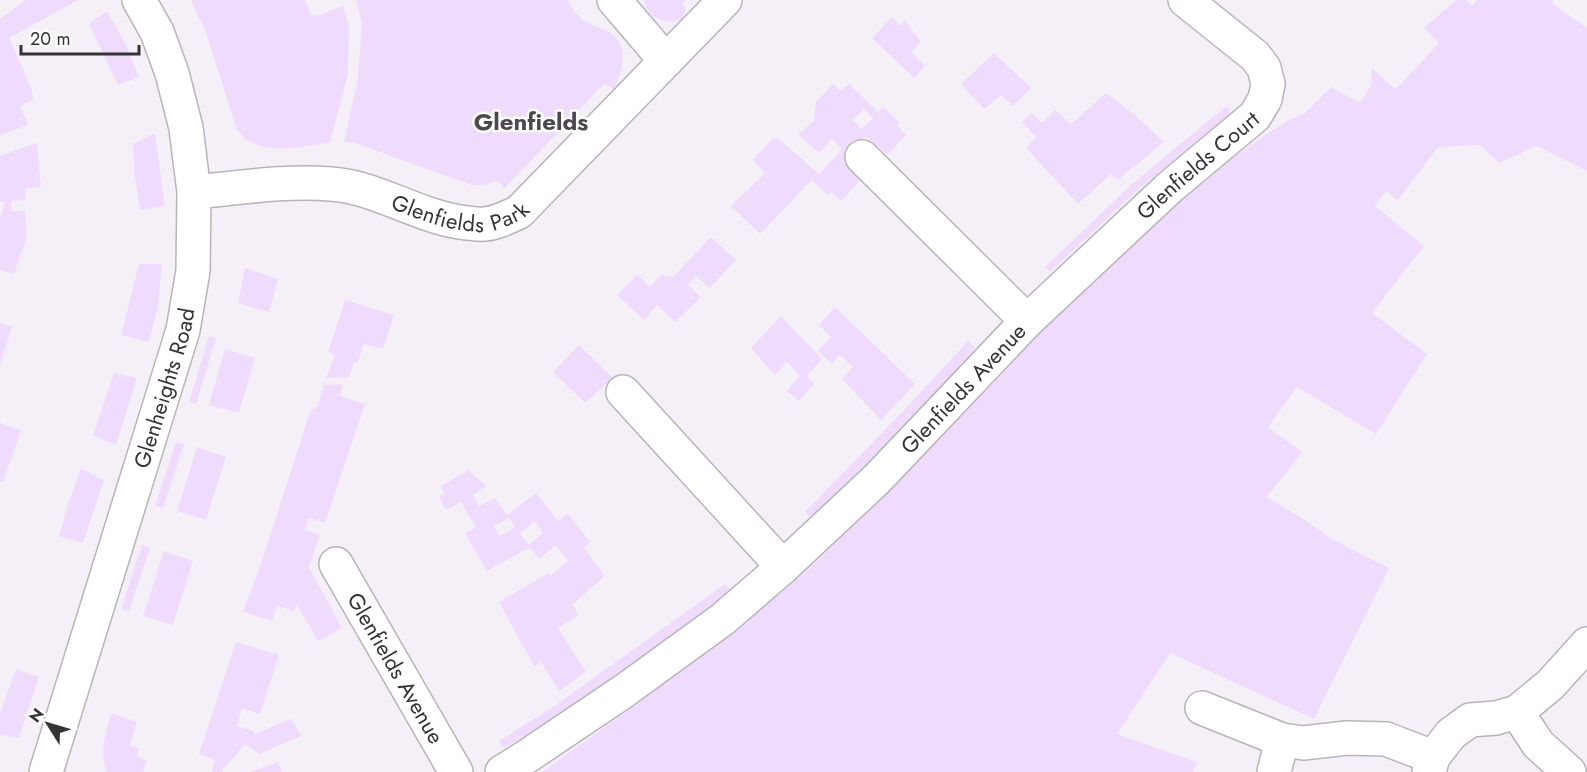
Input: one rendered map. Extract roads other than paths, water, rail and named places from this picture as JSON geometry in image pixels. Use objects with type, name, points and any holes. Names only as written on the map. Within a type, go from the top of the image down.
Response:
[{"type":"street","name":"Glenheights Road","points":[[46,772],[183,330],[193,271],[194,192],[186,128],[172,73],[157,32],[139,0]]},
{"type":"street","points":[[614,0],[666,61]]},
{"type":"street","name":"Glenfields Park","points":[[194,192],[269,185],[333,184],[362,189],[432,215],[458,222],[484,224],[503,220],[519,212],[725,0]]},
{"type":"street","name":"Glenfields Court","points":[[1027,321],[1170,187],[1255,116],[1265,99],[1268,84],[1264,68],[1255,56],[1185,0]]},
{"type":"street","name":"Glenfields Avenue","points":[[502,772],[624,691],[714,626],[783,567],[877,479],[1027,321],[862,157]]},
{"type":"street","points":[[623,392],[783,567]]},
{"type":"street","name":"Glenfields Avenue","points":[[336,564],[456,772]]},
{"type":"street","points":[[1202,708],[1282,740],[1303,743],[1347,738],[1386,740],[1431,765],[1451,734],[1470,720],[1496,718],[1517,712],[1550,685],[1587,644]]},
{"type":"street","points":[[1517,712],[1538,744],[1569,772]]},
{"type":"street","points":[[1274,772],[1282,740]]},
{"type":"district","name":"Glenfields","points":[[531,122]]}]
